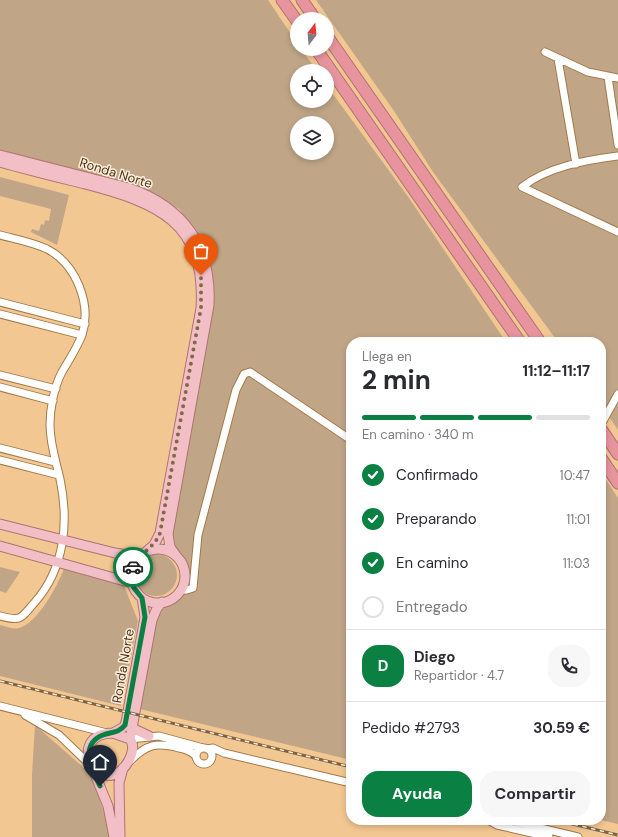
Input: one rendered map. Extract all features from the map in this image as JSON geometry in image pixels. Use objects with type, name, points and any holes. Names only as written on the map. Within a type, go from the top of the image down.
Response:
[{"type":"highway","points":[[282,0],[291,12]]},
{"type":"highway","points":[[302,0],[310,12]]},
{"type":"highway","points":[[334,46],[537,337]]},
{"type":"highway","points":[[321,56],[517,337]]},
{"type":"highway","points":[[606,432],[618,454]]},
{"type":"highway","points":[[606,465],[618,483]]},
{"type":"main road","name":"Ronda Norte","points":[[0,155],[129,188],[147,195],[166,206],[182,220],[200,247],[207,267],[209,305],[168,534],[170,547],[182,564],[184,582],[181,590]]},
{"type":"main road","name":"Ronda Norte","points":[[0,162],[119,193],[147,203],[164,213],[176,225],[190,244],[196,259],[202,288],[199,324],[160,533],[154,545],[139,557]]},
{"type":"main road","points":[[0,524],[139,557],[132,569],[132,582],[0,546]]},
{"type":"main road","points":[[147,552],[163,550],[177,557]]},
{"type":"main road","name":"Ronda Norte","points":[[111,734],[124,727],[126,722],[145,617],[142,598],[134,588],[132,582]]},
{"type":"main road","points":[[142,598],[155,603],[162,602],[173,598],[181,590]]},
{"type":"main road","name":"Ronda Norte","points":[[130,738],[152,620],[157,608],[162,602]]},
{"type":"main road","points":[[132,728],[149,736]]},
{"type":"main road","points":[[114,837],[108,806],[91,765],[89,755],[91,745],[99,737],[111,734],[130,738],[133,748],[119,785],[120,837]]},
{"type":"main road","points":[[91,765],[100,772],[107,774],[116,772],[126,765]]},
{"type":"street","points":[[545,52],[588,72],[618,78]]},
{"type":"street","points":[[558,59],[576,164]]},
{"type":"street","points":[[608,77],[618,145]]},
{"type":"street","points":[[618,156],[587,160],[533,178],[522,187],[618,232]]},
{"type":"street","points":[[0,235],[47,249],[69,268],[79,284],[84,300],[85,324],[82,335],[62,373],[56,389],[50,424],[55,462],[65,506],[61,549],[51,577],[39,597],[21,617],[14,620],[0,616]]},
{"type":"street","points":[[0,302],[85,324]]},
{"type":"street","points":[[0,314],[82,335]]},
{"type":"street","points":[[181,590],[193,588],[198,534],[236,390],[244,374],[250,372],[346,437]]},
{"type":"street","points":[[0,375],[56,389]]},
{"type":"street","points":[[0,387],[53,401]]},
{"type":"street","points":[[606,417],[618,394]]},
{"type":"street","points":[[0,448],[55,462]]},
{"type":"street","points":[[0,460],[59,475]]},
{"type":"street","points":[[0,706],[111,734]]},
{"type":"street","points":[[10,708],[56,732],[91,765]]},
{"type":"street","points":[[130,738],[149,736],[165,738],[205,749],[211,753],[212,758]]},
{"type":"street","points":[[126,765],[142,750],[157,744],[187,750],[196,756],[197,761],[203,764],[208,763],[212,758],[224,753]]},
{"type":"street","points":[[196,756],[198,751],[213,748],[224,753],[346,783]]},
{"type":"street","points":[[499,825],[549,837]]},
{"type":"street","points":[[528,825],[578,837]]},
{"type":"shaded area","points":[[0,0],[268,0],[290,33],[290,56],[306,56],[312,64],[290,64],[290,108],[334,108],[334,96],[409,198],[503,337],[346,337],[346,759],[140,709],[156,620],[164,607],[178,598],[187,584],[187,569],[176,548],[172,533],[214,302],[211,265],[196,232],[179,209],[143,188],[0,150]]},
{"type":"shaded area","points":[[316,0],[618,0],[618,430],[606,412],[606,337],[554,337],[433,172],[394,111],[334,26],[334,12],[324,12]]},
{"type":"shaded area","points":[[0,177],[69,195],[57,245],[31,232],[32,229],[39,231],[41,224],[44,225],[45,220],[49,221],[51,209],[0,196]]},
{"type":"shaded area","points":[[606,480],[618,498],[618,824],[606,821]]},
{"type":"shaded area","points":[[156,554],[171,560],[177,575],[171,590],[156,596],[141,590],[135,575],[141,560]]},
{"type":"shaded area","points":[[0,567],[20,572],[6,593],[0,591]]},
{"type":"shaded area","points":[[64,569],[123,583],[138,621],[121,706],[0,676],[0,625],[11,628],[19,628],[26,625],[33,619],[40,612],[52,594]]},
{"type":"shaded area","points":[[35,725],[92,775],[109,829],[109,837],[32,837],[32,775]]},
{"type":"railway","points":[[0,681],[346,766]]},
{"type":"railway","points":[[577,825],[618,835]]},
{"type":"way so far","points":[[133,567],[134,563],[139,557],[154,545],[160,533],[201,308],[201,275]]},
{"type":"route","points":[[100,786],[90,761],[89,749],[99,737],[106,734],[113,734],[125,725],[145,617],[145,609],[142,598],[134,588],[132,582],[131,576],[133,567]]}]
